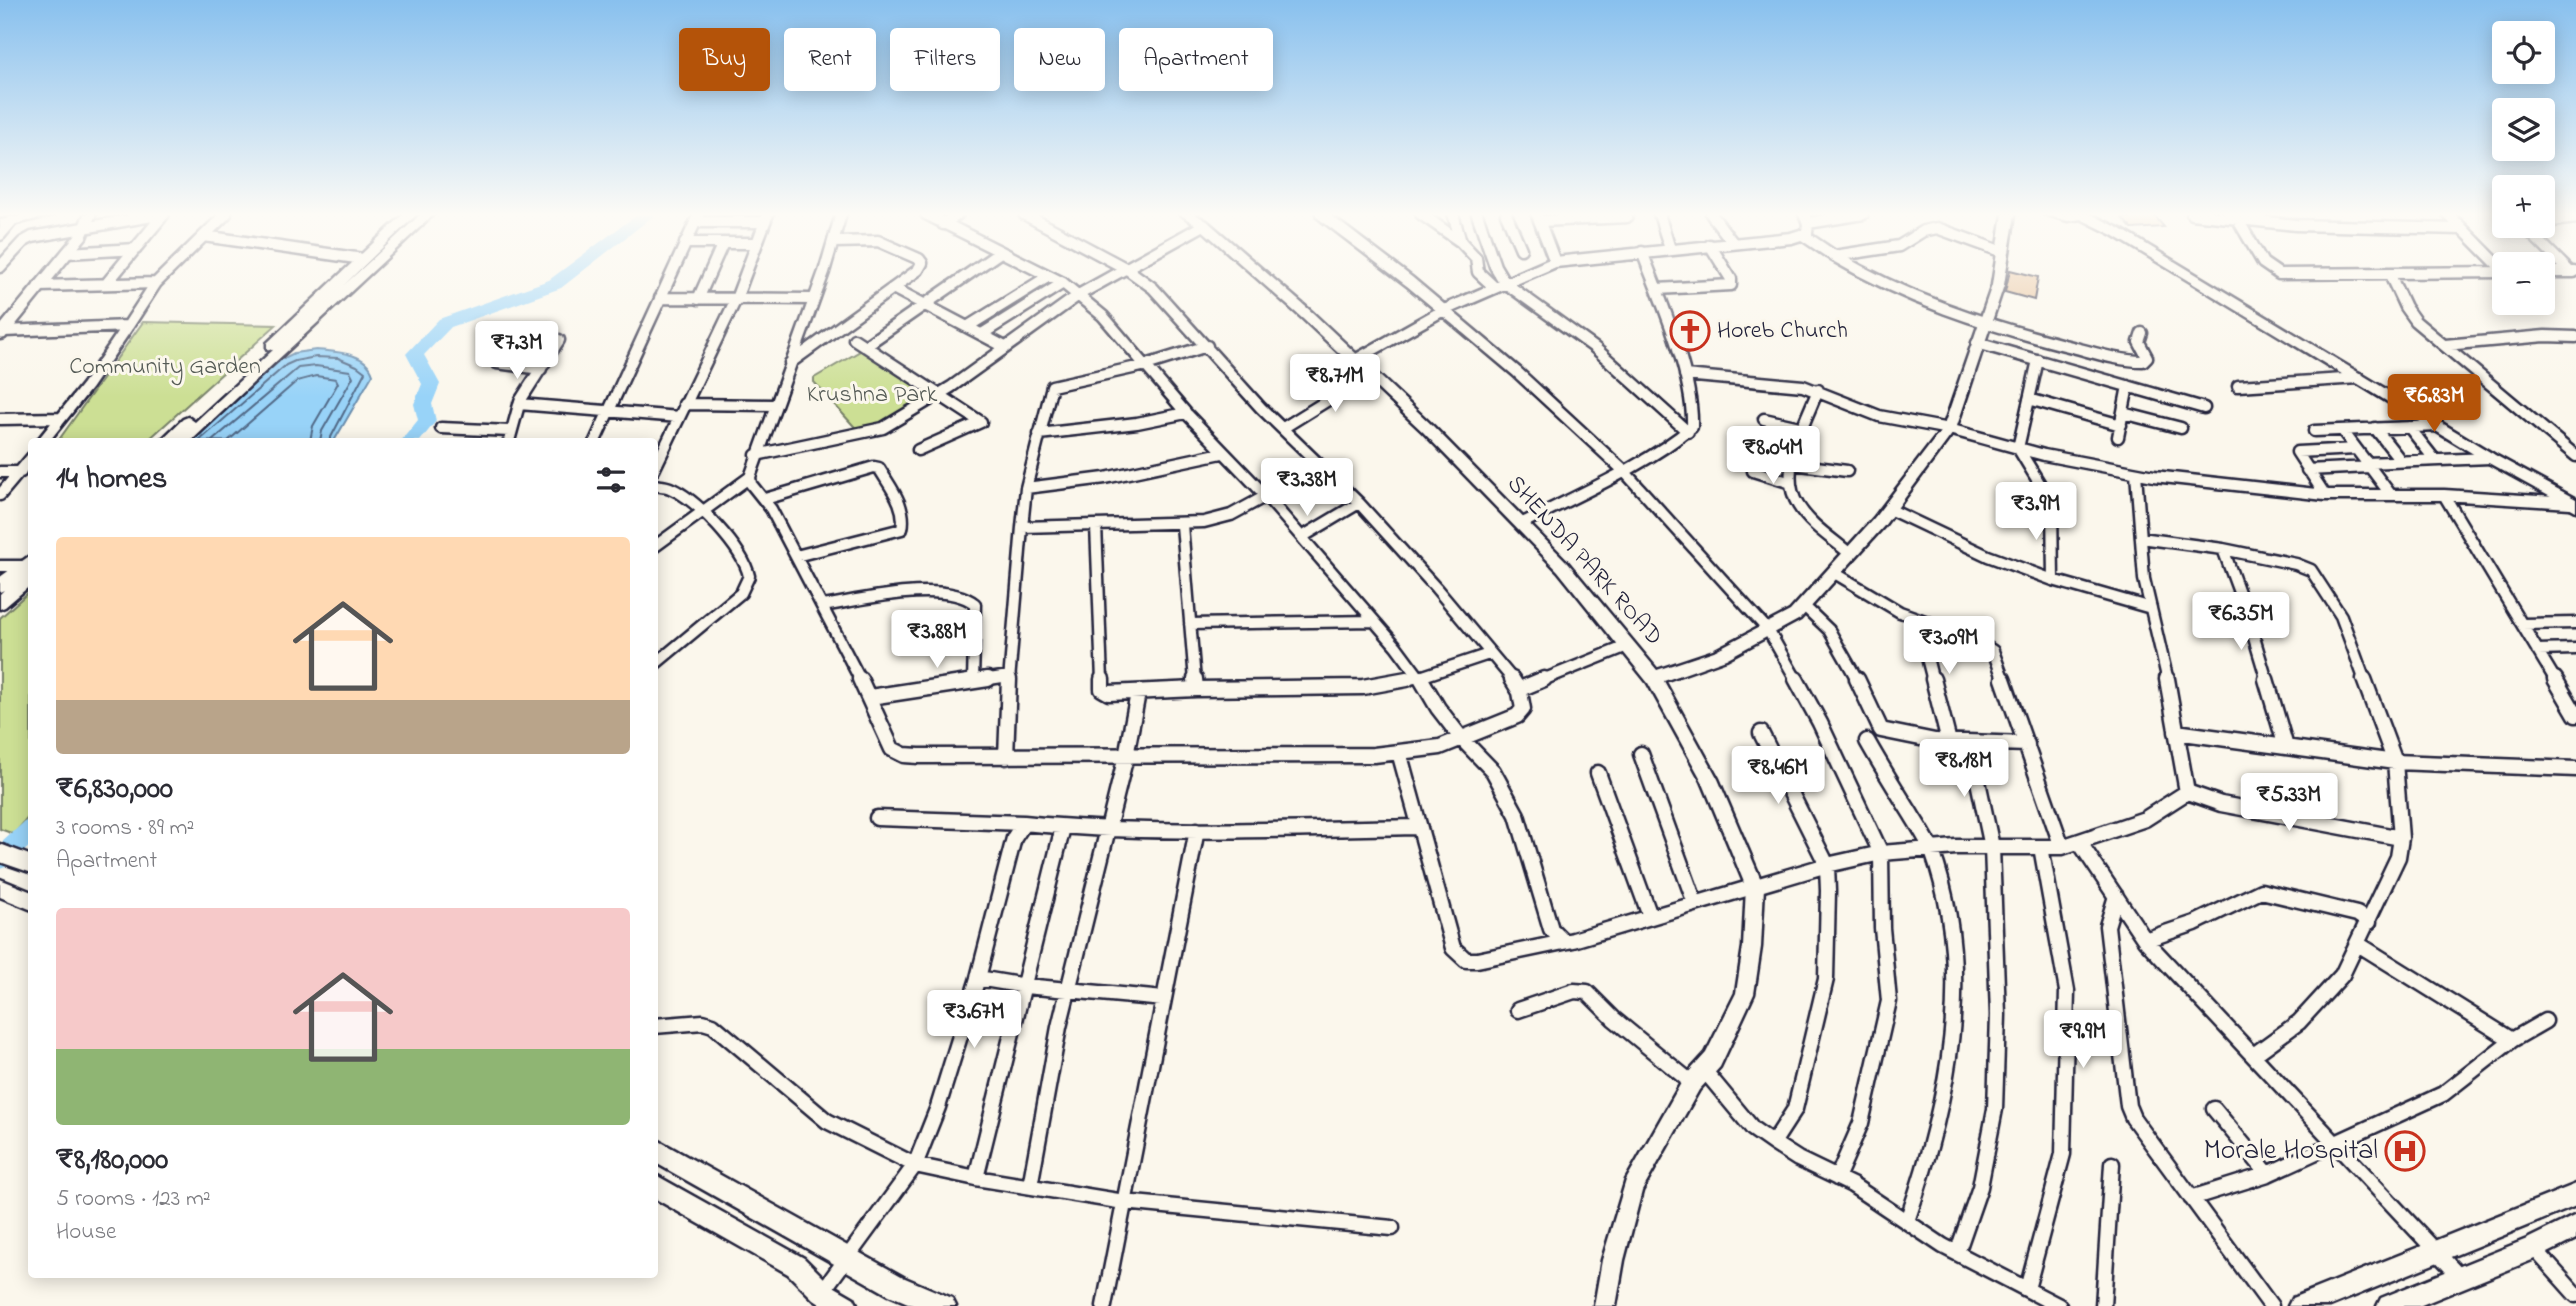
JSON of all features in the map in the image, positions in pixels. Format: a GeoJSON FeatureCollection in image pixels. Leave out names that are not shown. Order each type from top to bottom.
{"type":"FeatureCollection","features":[{"type":"Feature","properties":{"kind":"main road"},"geometry":{"type":"LineString","coordinates":[[2,333],[48,275]]}},
{"type":"Feature","properties":{"kind":"main road"},"geometry":{"type":"LineString","coordinates":[[170,438],[252,366],[346,275]]}},
{"type":"Feature","properties":{"kind":"main road"},"geometry":{"type":"LineString","coordinates":[[185,438],[362,275]]}},
{"type":"Feature","properties":{"kind":"main road","name":"SHENDA PARK ROAD"},"geometry":{"type":"LineString","coordinates":[[1260,275],[1356,360],[1521,524],[1563,567],[1654,678],[1710,779],[1755,887],[1752,947],[1745,994],[1713,1060],[1692,1083],[1633,1187],[1613,1260],[1605,1306]]}},
{"type":"Feature","properties":{"kind":"main road"},"geometry":{"type":"LineString","coordinates":[[1654,678],[1720,655],[1785,622],[1804,606],[1889,509],[1949,429],[2000,275]]}},
{"type":"Feature","properties":{"kind":"main road"},"geometry":{"type":"LineString","coordinates":[[2188,275],[2490,458],[2573,505]]}},
{"type":"Feature","properties":{"kind":"main road"},"geometry":{"type":"LineString","coordinates":[[0,586],[28,568]]}},
{"type":"Feature","properties":{"kind":"main road"},"geometry":{"type":"LineString","coordinates":[[0,603],[28,568]]}},
{"type":"Feature","properties":{"kind":"main road"},"geometry":{"type":"LineString","coordinates":[[0,888],[28,899]]}},
{"type":"Feature","properties":{"kind":"main road"},"geometry":{"type":"LineString","coordinates":[[658,1151],[845,1259],[897,1287],[944,1306]]}},
{"type":"Feature","properties":{"kind":"main road"},"geometry":{"type":"LineString","coordinates":[[658,1187],[796,1266],[822,1292],[846,1306]]}},
{"type":"Feature","properties":{"kind":"main road"},"geometry":{"type":"LineString","coordinates":[[2300,1306],[2576,1195]]}},
{"type":"Feature","properties":{"kind":"main road"},"geometry":{"type":"LineString","coordinates":[[2389,1306],[2534,1248],[2576,1227]]}},
{"type":"Feature","properties":{"kind":"street"},"geometry":{"type":"LineString","coordinates":[[107,283],[114,275]]}},
{"type":"Feature","properties":{"kind":"street"},"geometry":{"type":"LineString","coordinates":[[45,438],[87,386],[156,283],[164,275]]}},
{"type":"Feature","properties":{"kind":"street"},"geometry":{"type":"LineString","coordinates":[[596,438],[670,275]]}},
{"type":"Feature","properties":{"kind":"street"},"geometry":{"type":"LineString","coordinates":[[698,299],[709,275]]}},
{"type":"Feature","properties":{"kind":"street"},"geometry":{"type":"LineString","coordinates":[[658,462],[745,275]]}},
{"type":"Feature","properties":{"kind":"street"},"geometry":{"type":"LineString","coordinates":[[821,275],[756,455],[750,477],[751,484],[765,499],[823,606],[870,697],[892,749],[904,755],[1006,757],[1374,755],[1440,747],[1517,716],[1523,709],[1520,689],[1436,589],[1359,503],[1261,408],[1153,288],[1135,275]]}},
{"type":"Feature","properties":{"kind":"street"},"geometry":{"type":"LineString","coordinates":[[789,363],[911,275]]}},
{"type":"Feature","properties":{"kind":"street"},"geometry":{"type":"LineString","coordinates":[[865,346],[966,275]]}},
{"type":"Feature","properties":{"kind":"street"},"geometry":{"type":"LineString","coordinates":[[756,455],[883,428],[940,394],[1080,294],[1116,275]]}},
{"type":"Feature","properties":{"kind":"street"},"geometry":{"type":"LineString","coordinates":[[1401,275],[1517,373],[1623,470],[1768,630],[1820,723],[1881,853],[1882,928],[1889,1000],[1861,1123],[1837,1178]]}},
{"type":"Feature","properties":{"kind":"street"},"geometry":{"type":"LineString","coordinates":[[1480,275],[1494,287]]}},
{"type":"Feature","properties":{"kind":"street"},"geometry":{"type":"LineString","coordinates":[[1500,275],[1505,283],[1595,348],[1688,432]]}},
{"type":"Feature","properties":{"kind":"street"},"geometry":{"type":"LineString","coordinates":[[1356,360],[1443,311],[1524,275]]}},
{"type":"Feature","properties":{"kind":"street"},"geometry":{"type":"LineString","coordinates":[[1521,524],[1688,432],[1694,422],[1685,375],[1651,275]]}},
{"type":"Feature","properties":{"kind":"street"},"geometry":{"type":"LineString","coordinates":[[1657,289],[1731,285],[1728,275]]}},
{"type":"Feature","properties":{"kind":"street"},"geometry":{"type":"LineString","coordinates":[[1863,275],[1895,291],[1984,325],[2139,362],[2147,357],[2139,342],[2142,333]]}},
{"type":"Feature","properties":{"kind":"street"},"geometry":{"type":"LineString","coordinates":[[2384,275],[2390,275],[2409,314],[2576,456]]}},
{"type":"Feature","properties":{"kind":"street"},"geometry":{"type":"LineString","coordinates":[[967,327],[1049,276],[1080,294],[1222,453],[1266,496],[1302,537],[1420,677],[1438,708],[1462,739],[1493,771],[1517,816],[1551,929],[1562,940]]}},
{"type":"Feature","properties":{"kind":"street"},"geometry":{"type":"LineString","coordinates":[[39,286],[156,283]]}},
{"type":"Feature","properties":{"kind":"street"},"geometry":{"type":"LineString","coordinates":[[982,334],[1063,283]]}},
{"type":"Feature","properties":{"kind":"street"},"geometry":{"type":"LineString","coordinates":[[893,288],[1005,347]]}},
{"type":"Feature","properties":{"kind":"street"},"geometry":{"type":"LineString","coordinates":[[660,298],[813,299]]}},
{"type":"Feature","properties":{"kind":"street"},"geometry":{"type":"LineString","coordinates":[[2,333],[128,326]]}},
{"type":"Feature","properties":{"kind":"street"},"geometry":{"type":"LineString","coordinates":[[2445,345],[2545,336],[2576,337]]}},
{"type":"Feature","properties":{"kind":"street"},"geometry":{"type":"LineString","coordinates":[[854,339],[981,422],[918,450]]}},
{"type":"Feature","properties":{"kind":"street"},"geometry":{"type":"LineString","coordinates":[[441,428],[509,436],[519,404],[559,340]]}},
{"type":"Feature","properties":{"kind":"street"},"geometry":{"type":"LineString","coordinates":[[1978,343],[2204,408]]}},
{"type":"Feature","properties":{"kind":"street"},"geometry":{"type":"LineString","coordinates":[[1006,757],[1009,676],[1026,488],[1052,386],[1146,365],[1207,346]]}},
{"type":"Feature","properties":{"kind":"street"},"geometry":{"type":"LineString","coordinates":[[2038,360],[2018,448],[2052,504],[2053,580]]}},
{"type":"Feature","properties":{"kind":"street"},"geometry":{"type":"LineString","coordinates":[[497,363],[541,369]]}},
{"type":"Feature","properties":{"kind":"street"},"geometry":{"type":"LineString","coordinates":[[1283,428],[1370,374]]}},
{"type":"Feature","properties":{"kind":"street"},"geometry":{"type":"LineString","coordinates":[[1685,375],[1787,383],[1818,390],[1871,414],[1949,429],[2018,448],[2136,473],[2284,492],[2325,495],[2444,495],[2573,505]]}},
{"type":"Feature","properties":{"kind":"street"},"geometry":{"type":"LineString","coordinates":[[2238,386],[2359,378]]}},
{"type":"Feature","properties":{"kind":"street"},"geometry":{"type":"LineString","coordinates":[[2118,437],[2128,386]]}},
{"type":"Feature","properties":{"kind":"street"},"geometry":{"type":"LineString","coordinates":[[1818,390],[1797,446],[1788,482],[1798,506],[1850,554]]}},
{"type":"Feature","properties":{"kind":"street"},"geometry":{"type":"LineString","coordinates":[[2029,399],[2181,429]]}},
{"type":"Feature","properties":{"kind":"street"},"geometry":{"type":"LineString","coordinates":[[519,404],[679,417]]}},
{"type":"Feature","properties":{"kind":"street"},"geometry":{"type":"LineString","coordinates":[[684,404],[774,405]]}},
{"type":"Feature","properties":{"kind":"street"},"geometry":{"type":"LineString","coordinates":[[1039,434],[1137,423],[1186,413]]}},
{"type":"Feature","properties":{"kind":"street"},"geometry":{"type":"LineString","coordinates":[[0,419],[60,418]]}},
{"type":"Feature","properties":{"kind":"street"},"geometry":{"type":"LineString","coordinates":[[1764,419],[1804,428]]}},
{"type":"Feature","properties":{"kind":"street"},"geometry":{"type":"LineString","coordinates":[[2314,431],[2438,426]]}},
{"type":"Feature","properties":{"kind":"street"},"geometry":{"type":"LineString","coordinates":[[2409,427],[2435,460]]}},
{"type":"Feature","properties":{"kind":"street"},"geometry":{"type":"LineString","coordinates":[[2375,429],[2401,461]]}},
{"type":"Feature","properties":{"kind":"street"},"geometry":{"type":"LineString","coordinates":[[2342,430],[2391,495]]}},
{"type":"Feature","properties":{"kind":"street"},"geometry":{"type":"LineString","coordinates":[[1763,437],[1797,446]]}},
{"type":"Feature","properties":{"kind":"street"},"geometry":{"type":"LineString","coordinates":[[2325,495],[2297,456],[2299,450],[2356,449]]}},
{"type":"Feature","properties":{"kind":"street"},"geometry":{"type":"LineString","coordinates":[[1026,488],[1105,478],[1222,453]]}},
{"type":"Feature","properties":{"kind":"street"},"geometry":{"type":"LineString","coordinates":[[1757,454],[1793,464],[1847,471]]}},
{"type":"Feature","properties":{"kind":"street"},"geometry":{"type":"LineString","coordinates":[[2307,470],[2401,461],[2490,458]]}},
{"type":"Feature","properties":{"kind":"street"},"geometry":{"type":"LineString","coordinates":[[0,495],[28,462]]}},
{"type":"Feature","properties":{"kind":"street"},"geometry":{"type":"LineString","coordinates":[[765,499],[874,467],[879,468],[892,489],[905,517],[902,529],[796,556]]}},
{"type":"Feature","properties":{"kind":"street"},"geometry":{"type":"LineString","coordinates":[[1753,471],[1788,482]]}},
{"type":"Feature","properties":{"kind":"street"},"geometry":{"type":"LineString","coordinates":[[0,472],[21,472]]}},
{"type":"Feature","properties":{"kind":"street"},"geometry":{"type":"LineString","coordinates":[[2136,473],[2144,579],[2164,662],[2187,792]]}},
{"type":"Feature","properties":{"kind":"street"},"geometry":{"type":"LineString","coordinates":[[658,544],[750,477]]}},
{"type":"Feature","properties":{"kind":"street"},"geometry":{"type":"LineString","coordinates":[[658,486],[669,487],[704,513],[749,573],[748,584],[741,593],[658,662]]}},
{"type":"Feature","properties":{"kind":"street"},"geometry":{"type":"LineString","coordinates":[[2444,495],[2537,650],[2571,697],[2576,715]]}},
{"type":"Feature","properties":{"kind":"street"},"geometry":{"type":"LineString","coordinates":[[1022,527],[1182,524],[1231,515],[1266,496]]}},
{"type":"Feature","properties":{"kind":"street"},"geometry":{"type":"LineString","coordinates":[[1302,537],[1359,503]]}},
{"type":"Feature","properties":{"kind":"street"},"geometry":{"type":"LineString","coordinates":[[1889,509],[1988,556],[2053,580],[2151,608]]}},
{"type":"Feature","properties":{"kind":"street"},"geometry":{"type":"LineString","coordinates":[[1182,524],[1196,689]]}},
{"type":"Feature","properties":{"kind":"street"},"geometry":{"type":"LineString","coordinates":[[1096,525],[1102,689],[1109,693],[1363,687],[1420,677],[1489,654]]}},
{"type":"Feature","properties":{"kind":"street"},"geometry":{"type":"LineString","coordinates":[[2141,538],[2223,549],[2296,564],[2311,570],[2341,616],[2395,762],[2401,838],[2398,857],[2369,922],[2342,975],[2299,1022],[2255,1054]]}},
{"type":"Feature","properties":{"kind":"street"},"geometry":{"type":"LineString","coordinates":[[2223,549],[2247,614],[2286,747]]}},
{"type":"Feature","properties":{"kind":"street"},"geometry":{"type":"LineString","coordinates":[[0,566],[28,567]]}},
{"type":"Feature","properties":{"kind":"street"},"geometry":{"type":"LineString","coordinates":[[1833,572],[1917,619],[1975,639],[1993,651],[2062,847]]}},
{"type":"Feature","properties":{"kind":"street"},"geometry":{"type":"LineString","coordinates":[[823,606],[918,594],[955,592],[967,595],[975,604],[973,681]]}},
{"type":"Feature","properties":{"kind":"street"},"geometry":{"type":"LineString","coordinates":[[1804,606],[1829,629],[1863,690],[1881,730],[1949,742],[2027,744]]}},
{"type":"Feature","properties":{"kind":"street"},"geometry":{"type":"LineString","coordinates":[[1917,619],[1949,742]]}},
{"type":"Feature","properties":{"kind":"street"},"geometry":{"type":"LineString","coordinates":[[1190,624],[1374,621]]}},
{"type":"Feature","properties":{"kind":"street"},"geometry":{"type":"LineString","coordinates":[[2522,624],[2576,623]]}},
{"type":"Feature","properties":{"kind":"street"},"geometry":{"type":"LineString","coordinates":[[1520,689],[1627,646]]}},
{"type":"Feature","properties":{"kind":"street"},"geometry":{"type":"LineString","coordinates":[[2537,650],[2576,649]]}},
{"type":"Feature","properties":{"kind":"street"},"geometry":{"type":"LineString","coordinates":[[870,697],[1009,676]]}},
{"type":"Feature","properties":{"kind":"street"},"geometry":{"type":"LineString","coordinates":[[1030,1186],[1059,1027],[1126,756],[1138,693]]}},
{"type":"Feature","properties":{"kind":"street"},"geometry":{"type":"LineString","coordinates":[[2176,732],[2395,762],[2576,769]]}},
{"type":"Feature","properties":{"kind":"street"},"geometry":{"type":"LineString","coordinates":[[1760,733],[1827,865],[1826,979],[1795,1109],[1773,1143]]}},
{"type":"Feature","properties":{"kind":"street"},"geometry":{"type":"LineString","coordinates":[[1867,741],[1931,849],[1949,917],[1955,971],[1953,1025],[1945,1096],[1928,1165],[1907,1221]]}},
{"type":"Feature","properties":{"kind":"street"},"geometry":{"type":"LineString","coordinates":[[1957,1253],[1980,1187],[1995,1109],[1998,1015],[1992,846],[1970,744]]}},
{"type":"Feature","properties":{"kind":"street"},"geometry":{"type":"LineString","coordinates":[[1399,752],[1452,948],[1458,956],[1466,960],[1573,940],[1827,865],[1881,853],[1992,846],[2062,847],[2080,843],[2145,819],[2187,792]]}},
{"type":"Feature","properties":{"kind":"street"},"geometry":{"type":"LineString","coordinates":[[1641,754],[1695,903]]}},
{"type":"Feature","properties":{"kind":"street"},"geometry":{"type":"LineString","coordinates":[[1598,773],[1650,916]]}},
{"type":"Feature","properties":{"kind":"street"},"geometry":{"type":"LineString","coordinates":[[2187,792],[2221,804],[2401,838]]}},
{"type":"Feature","properties":{"kind":"street"},"geometry":{"type":"LineString","coordinates":[[877,818],[1197,830],[1419,827]]}},
{"type":"Feature","properties":{"kind":"street"},"geometry":{"type":"LineString","coordinates":[[822,1292],[915,1165],[938,1107],[978,978],[1014,838],[1024,822]]}},
{"type":"Feature","properties":{"kind":"street"},"geometry":{"type":"LineString","coordinates":[[976,1178],[1026,986],[1063,827]]}},
{"type":"Feature","properties":{"kind":"street"},"geometry":{"type":"LineString","coordinates":[[1104,1306],[1197,830]]}},
{"type":"Feature","properties":{"kind":"street"},"geometry":{"type":"LineString","coordinates":[[2080,843],[2145,940],[2255,1054],[2461,1278]]}},
{"type":"Feature","properties":{"kind":"street"},"geometry":{"type":"LineString","coordinates":[[2026,1289],[2063,1154],[2067,991],[2041,847]]}},
{"type":"Feature","properties":{"kind":"street"},"geometry":{"type":"LineString","coordinates":[[2145,940],[2195,923],[2261,891],[2357,914],[2369,922]]}},
{"type":"Feature","properties":{"kind":"street"},"geometry":{"type":"LineString","coordinates":[[2116,896],[2107,926],[2128,1106],[2142,1132],[2271,1306]]}},
{"type":"Feature","properties":{"kind":"street"},"geometry":{"type":"LineString","coordinates":[[2358,944],[2512,1040]]}},
{"type":"Feature","properties":{"kind":"street"},"geometry":{"type":"LineString","coordinates":[[978,978],[1026,986],[1164,999]]}},
{"type":"Feature","properties":{"kind":"street"},"geometry":{"type":"LineString","coordinates":[[1518,1010],[1574,991],[1587,992],[1614,1019],[1692,1083]]}},
{"type":"Feature","properties":{"kind":"street"},"geometry":{"type":"LineString","coordinates":[[2191,1198],[2269,1174],[2443,1094],[2512,1040],[2545,1021]]}},
{"type":"Feature","properties":{"kind":"street"},"geometry":{"type":"LineString","coordinates":[[658,1026],[703,1022],[713,1025],[827,1121],[915,1165],[976,1178],[1124,1202],[1392,1228]]}},
{"type":"Feature","properties":{"kind":"street"},"geometry":{"type":"LineString","coordinates":[[1704,1070],[1753,1129],[1773,1143],[1837,1178],[1957,1253],[2059,1306]]}},
{"type":"Feature","properties":{"kind":"street"},"geometry":{"type":"LineString","coordinates":[[2214,1109],[2269,1174]]}},
{"type":"Feature","properties":{"kind":"street"},"geometry":{"type":"LineString","coordinates":[[2103,1306],[2112,1164]]}},
{"type":"Feature","properties":{"kind":"street"},"geometry":{"type":"LineString","coordinates":[[2534,1248],[2576,1295]]}},
{"type":"Feature","properties":{"kind":"green space","name":"Community Garden"},"geometry":{"type":"Polygon","coordinates":[[[143,322],[276,325],[150,438],[60,438],[143,322]]]}},
{"type":"Feature","properties":{"kind":"green space","name":"Krushna Park"},"geometry":{"type":"Polygon","coordinates":[[[862,350],[937,392],[883,428],[861,434],[814,382],[814,378],[862,350]]]}},
{"type":"Feature","properties":{"kind":"green space"},"geometry":{"type":"Polygon","coordinates":[[[28,593],[28,818],[14,834],[0,829],[0,618],[28,593]]]}},
{"type":"Feature","properties":{"kind":"water"},"geometry":{"type":"Polygon","coordinates":[[[316,350],[349,354],[364,361],[373,374],[336,438],[191,438],[282,359],[294,353],[316,350]]]}},
{"type":"Feature","properties":{"kind":"building"},"geometry":{"type":"Polygon","coordinates":[[[2009,275],[2038,277],[2034,300],[2005,292],[2009,275]]]}},
{"type":"Feature","properties":{"kind":"waterway"},"geometry":{"type":"LineString","coordinates":[[413,438],[427,421],[423,404],[431,384],[415,354],[445,323],[555,284],[567,275]]}},
{"type":"Feature","properties":{"kind":"waterway"},"geometry":{"type":"LineString","coordinates":[[0,859],[28,833]]}},
{"type":"Feature","properties":{"kind":"place","name":"Horeb Church"},"geometry":{"type":"Point","coordinates":[1690,331]}},
{"type":"Feature","properties":{"kind":"place","name":"Morale Hospital"},"geometry":{"type":"Point","coordinates":[2405,1151]}}]}
